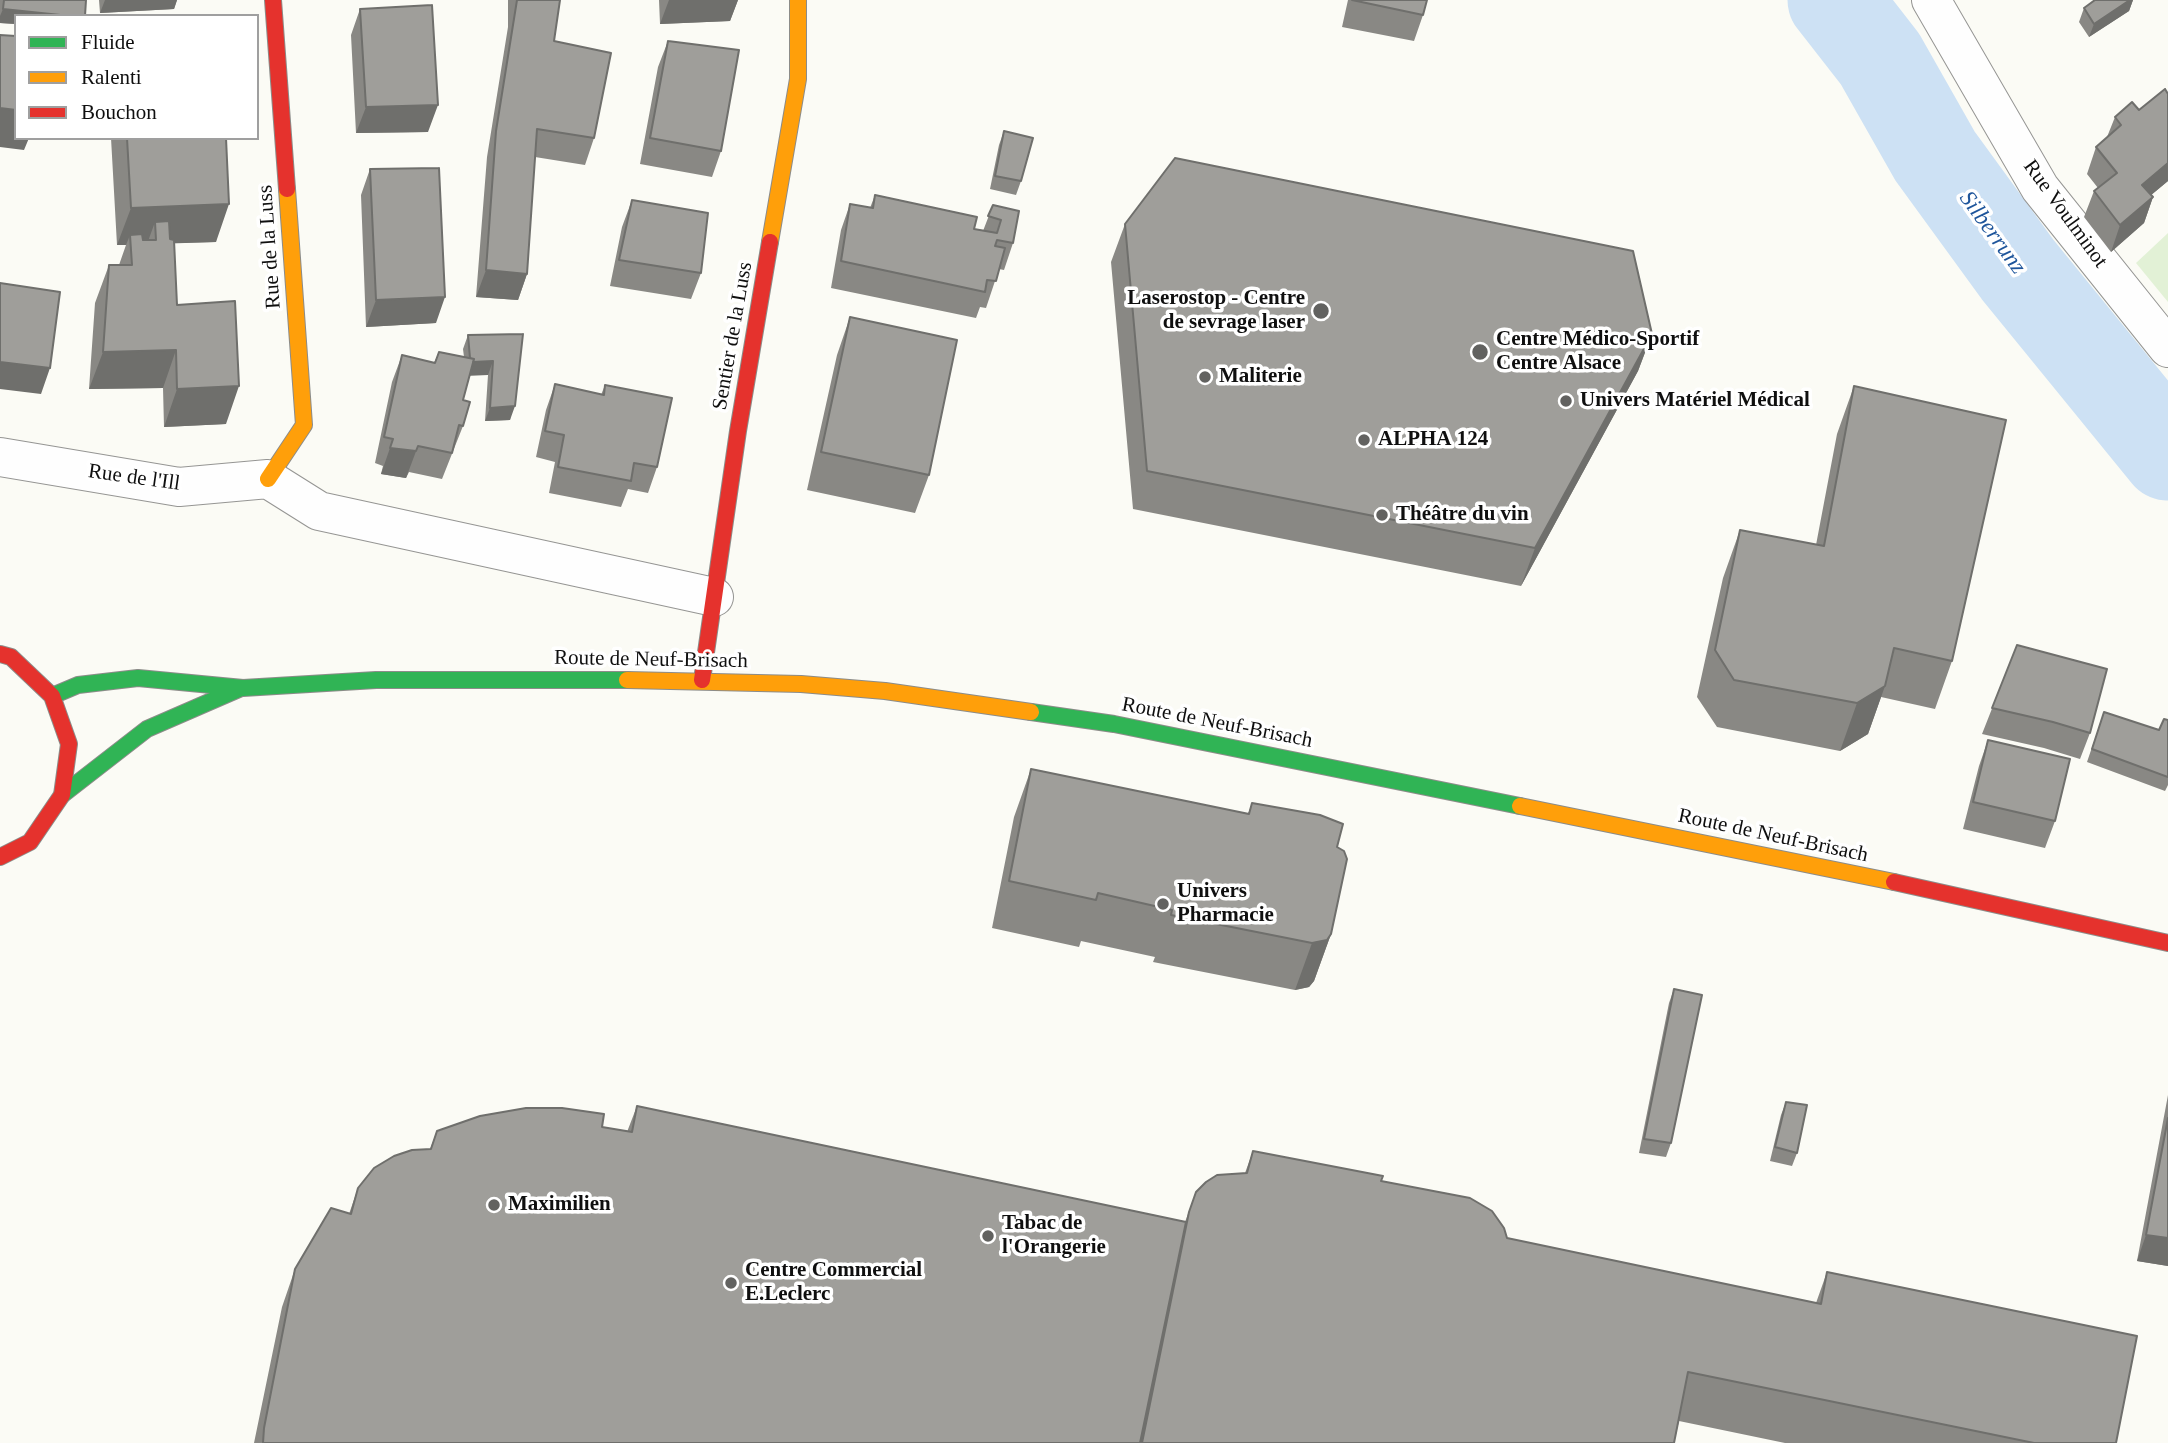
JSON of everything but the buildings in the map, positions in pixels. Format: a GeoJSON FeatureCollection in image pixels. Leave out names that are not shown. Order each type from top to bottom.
{"type":"FeatureCollection","features":[{"type":"Feature","properties":{"kind":"main road","name":"Rue de la Luss"},"geometry":{"type":"LineString","coordinates":[[268,479],[304,425],[273,0]]}},
{"type":"Feature","properties":{"kind":"main road","name":"Sentier de la Luss"},"geometry":{"type":"LineString","coordinates":[[702,680],[738,431],[798,79],[798,0]]}},
{"type":"Feature","properties":{"kind":"main road"},"geometry":{"type":"LineString","coordinates":[[0,857],[30,842],[62,795],[69,744],[52,696],[4,648]]}},
{"type":"Feature","properties":{"kind":"main road","name":"Route de Neuf-Brisach"},"geometry":{"type":"LineString","coordinates":[[52,696],[78,685],[138,678],[243,688],[376,680],[702,680],[885,691],[1114,724],[1959,895],[2168,943]]}},
{"type":"Feature","properties":{"kind":"main road","name":"Route de Neuf-Brisach"},"geometry":{"type":"LineString","coordinates":[[62,795],[147,729],[243,688]]}},
{"type":"Feature","properties":{"kind":"street","name":"Rue Voulminot"},"geometry":{"type":"LineString","coordinates":[[1931,0],[2040,188],[2168,348]]}},
{"type":"Feature","properties":{"kind":"street","name":"Rue de l'Ill"},"geometry":{"type":"LineString","coordinates":[[0,457],[179,487],[268,479]]}},
{"type":"Feature","properties":{"kind":"street"},"geometry":{"type":"LineString","coordinates":[[268,479],[319,511],[714,597]]}},
{"type":"Feature","properties":{"kind":"green space"},"geometry":{"type":"Polygon","coordinates":[[[2168,233],[2168,302],[2136,263],[2168,233]]]}},
{"type":"Feature","properties":{"kind":"waterway","name":"Silberrunz"},"geometry":{"type":"LineString","coordinates":[[1834,0],[1880,59],[1935,156],[2018,270],[2168,454]]}},
{"type":"Feature","properties":{"kind":"traffic: fast"},"geometry":{"type":"LineString","coordinates":[[52,696],[78,685],[138,678],[243,688],[376,680],[627,680]]}},
{"type":"Feature","properties":{"kind":"traffic: fast"},"geometry":{"type":"LineString","coordinates":[[62,795],[147,729],[239,689]]}},
{"type":"Feature","properties":{"kind":"traffic: fast"},"geometry":{"type":"LineString","coordinates":[[1031,712],[1114,724],[1520,806]]}},
{"type":"Feature","properties":{"kind":"traffic: slow"},"geometry":{"type":"LineString","coordinates":[[770,242],[798,79],[798,0]]}},
{"type":"Feature","properties":{"kind":"traffic: slow"},"geometry":{"type":"LineString","coordinates":[[268,479],[304,425],[287,189]]}},
{"type":"Feature","properties":{"kind":"traffic: slow"},"geometry":{"type":"LineString","coordinates":[[627,680],[801,684],[885,691],[1031,712]]}},
{"type":"Feature","properties":{"kind":"traffic: slow"},"geometry":{"type":"LineString","coordinates":[[1520,806],[1894,882]]}},
{"type":"Feature","properties":{"kind":"traffic: jam"},"geometry":{"type":"LineString","coordinates":[[273,0],[287,189]]}},
{"type":"Feature","properties":{"kind":"traffic: jam"},"geometry":{"type":"LineString","coordinates":[[702,680],[738,431],[770,242]]}},
{"type":"Feature","properties":{"kind":"traffic: jam"},"geometry":{"type":"LineString","coordinates":[[0,654],[11,657],[52,696],[69,744],[62,795],[30,842],[0,857]]}},
{"type":"Feature","properties":{"kind":"traffic: jam"},"geometry":{"type":"LineString","coordinates":[[1894,882],[2168,943]]}},
{"type":"Feature","properties":{"kind":"place","name":"Laserostop - Centre de sevrage laser"},"geometry":{"type":"Point","coordinates":[1321,311]}},
{"type":"Feature","properties":{"kind":"place","name":"Centre Médico-Sportif Centre Alsace"},"geometry":{"type":"Point","coordinates":[1480,352]}},
{"type":"Feature","properties":{"kind":"place","name":"Maliterie"},"geometry":{"type":"Point","coordinates":[1205,377]}},
{"type":"Feature","properties":{"kind":"place","name":"Univers Matériel Médical"},"geometry":{"type":"Point","coordinates":[1566,401]}},
{"type":"Feature","properties":{"kind":"place","name":"ALPHA 124"},"geometry":{"type":"Point","coordinates":[1364,440]}},
{"type":"Feature","properties":{"kind":"place","name":"Théâtre du vin"},"geometry":{"type":"Point","coordinates":[1382,515]}},
{"type":"Feature","properties":{"kind":"place","name":"Univers Pharmacie"},"geometry":{"type":"Point","coordinates":[1163,904]}},
{"type":"Feature","properties":{"kind":"place","name":"Maximilien"},"geometry":{"type":"Point","coordinates":[494,1205]}},
{"type":"Feature","properties":{"kind":"place","name":"Tabac de l'Orangerie"},"geometry":{"type":"Point","coordinates":[988,1236]}},
{"type":"Feature","properties":{"kind":"place","name":"Centre Commercial E.Leclerc"},"geometry":{"type":"Point","coordinates":[731,1283]}}]}
